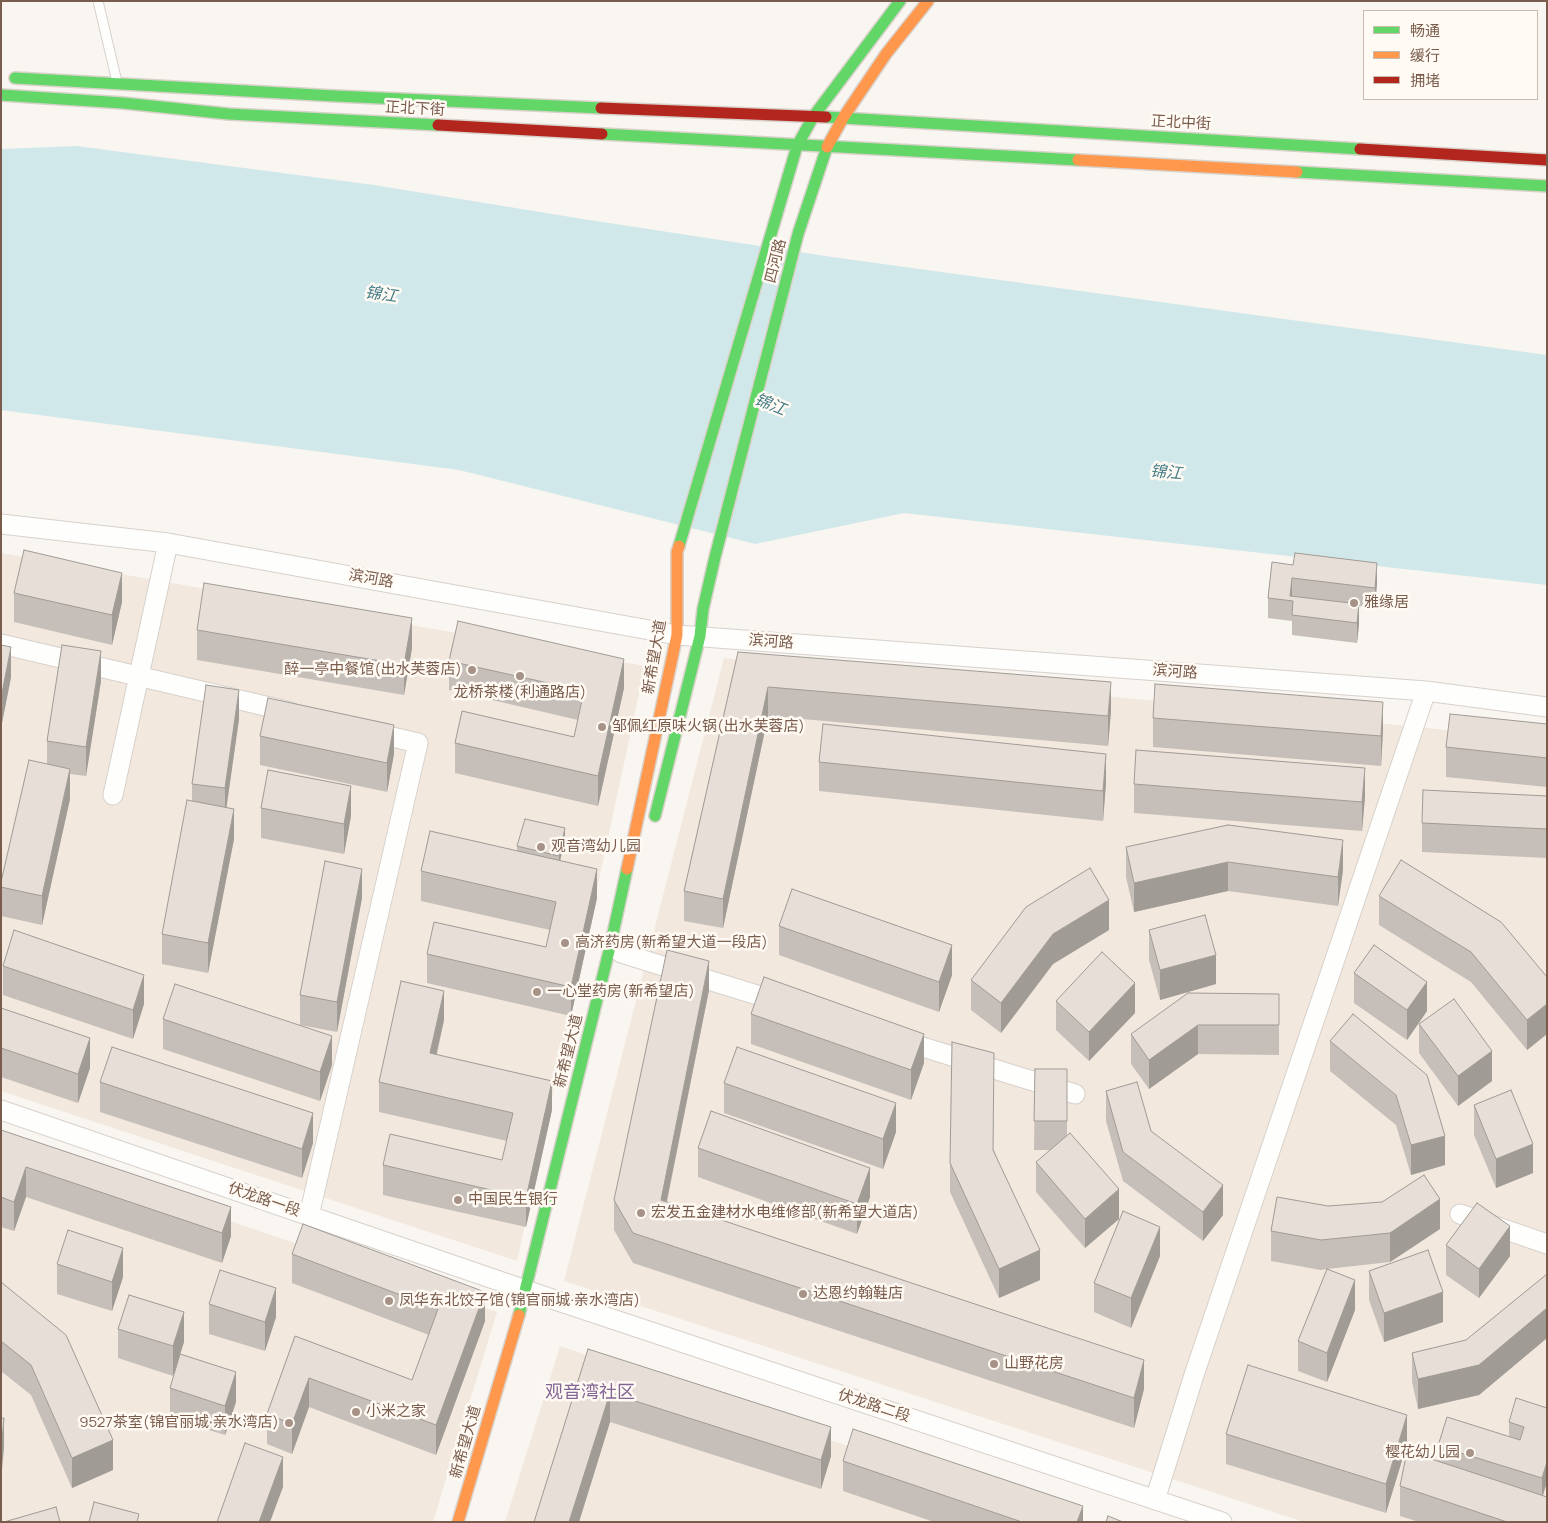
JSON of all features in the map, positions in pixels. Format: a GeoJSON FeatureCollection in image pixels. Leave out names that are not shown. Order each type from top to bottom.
{"type":"FeatureCollection","features":[{"type":"Feature","properties":{"kind":"street","name":"四河路"},"geometry":{"type":"LineString","coordinates":[[677,552],[797,146],[813,117],[900,1]]}},
{"type":"Feature","properties":{"kind":"street","name":"四河路"},"geometry":{"type":"LineString","coordinates":[[652,828],[700,636],[703,609],[715,557],[798,234],[827,147],[842,118],[886,54],[928,1]]}},
{"type":"Feature","properties":{"kind":"street","name":"正北下街"},"geometry":{"type":"LineString","coordinates":[[1,78],[813,117]]}},
{"type":"Feature","properties":{"kind":"street","name":"正北下街"},"geometry":{"type":"LineString","coordinates":[[1,95],[123,103],[229,114],[674,137],[827,147]]}},
{"type":"Feature","properties":{"kind":"street","name":"正北中街"},"geometry":{"type":"LineString","coordinates":[[813,117],[1547,160]]}},
{"type":"Feature","properties":{"kind":"street"},"geometry":{"type":"LineString","coordinates":[[827,147],[1547,186]]}},
{"type":"Feature","properties":{"kind":"street","name":"滨河路"},"geometry":{"type":"LineString","coordinates":[[1,524],[168,543],[677,634],[1426,691],[1547,707]]}},
{"type":"Feature","properties":{"kind":"street"},"geometry":{"type":"LineString","coordinates":[[113,795],[168,543]]}},
{"type":"Feature","properties":{"kind":"street","name":"新希望大道"},"geometry":{"type":"LineString","coordinates":[[458,1522],[539,1294],[610,947],[677,634],[677,552]]}},
{"type":"Feature","properties":{"kind":"street"},"geometry":{"type":"LineString","coordinates":[[1,644],[312,717]]}},
{"type":"Feature","properties":{"kind":"street"},"geometry":{"type":"LineString","coordinates":[[1155,1500],[1198,1362],[1426,691]]}},
{"type":"Feature","properties":{"kind":"street"},"geometry":{"type":"LineString","coordinates":[[309,1216],[418,743],[351,727]]}},
{"type":"Feature","properties":{"kind":"street"},"geometry":{"type":"LineString","coordinates":[[622,953],[801,1009]]}},
{"type":"Feature","properties":{"kind":"street"},"geometry":{"type":"LineString","coordinates":[[886,1035],[1075,1094]]}},
{"type":"Feature","properties":{"kind":"street","name":"伏龙路一段"},"geometry":{"type":"LineString","coordinates":[[1,1110],[539,1294]]}},
{"type":"Feature","properties":{"kind":"street"},"geometry":{"type":"LineString","coordinates":[[1460,1214],[1547,1244]]}},
{"type":"Feature","properties":{"kind":"street","name":"伏龙路二段"},"geometry":{"type":"LineString","coordinates":[[539,1294],[1222,1522]]}},
{"type":"Feature","properties":{"kind":"lane"},"geometry":{"type":"LineString","coordinates":[[98,1],[118,85]]}},
{"type":"Feature","properties":{"kind":"shaded area"},"geometry":{"type":"Polygon","coordinates":[[[1,553],[645,666],[517,1261],[1,1091],[1,553]]]}},
{"type":"Feature","properties":{"kind":"shaded area"},"geometry":{"type":"Polygon","coordinates":[[[724,658],[1547,740],[1547,1522],[1304,1522],[564,1281],[724,658]]]}},
{"type":"Feature","properties":{"kind":"shaded area"},"geometry":{"type":"Polygon","coordinates":[[[1,1143],[497,1312],[433,1522],[1,1522],[1,1143]]]}},
{"type":"Feature","properties":{"kind":"shaded area"},"geometry":{"type":"Polygon","coordinates":[[[560,1346],[1066,1522],[505,1522],[560,1346]]]}},
{"type":"Feature","properties":{"kind":"water","name":"锦江"},"geometry":{"type":"Polygon","coordinates":[[[76,146],[374,185],[832,257],[1547,355],[1547,585],[904,513],[755,544],[459,470],[1,410],[1,149],[76,146]]]}},
{"type":"Feature","properties":{"kind":"building"},"geometry":{"type":"Polygon","coordinates":[[[24,550],[122,573],[112,615],[14,593],[24,550]]]}},
{"type":"Feature","properties":{"kind":"building"},"geometry":{"type":"Polygon","coordinates":[[[1295,553],[1377,563],[1375,588],[1292,578],[1290,596],[1359,604],[1357,623],[1292,615],[1293,601],[1268,598],[1272,562],[1293,565],[1295,553]]]}},
{"type":"Feature","properties":{"kind":"building"},"geometry":{"type":"Polygon","coordinates":[[[204,583],[412,618],[404,665],[197,630],[204,583]]]}},
{"type":"Feature","properties":{"kind":"building"},"geometry":{"type":"Polygon","coordinates":[[[458,621],[624,659],[598,776],[455,743],[462,711],[574,737],[584,691],[449,661],[458,621]]]}},
{"type":"Feature","properties":{"kind":"building"},"geometry":{"type":"Polygon","coordinates":[[[1,645],[11,647],[2,693],[1,693],[1,645]]]}},
{"type":"Feature","properties":{"kind":"building"},"geometry":{"type":"Polygon","coordinates":[[[62,645],[101,651],[86,747],[47,741],[62,645]]]}},
{"type":"Feature","properties":{"kind":"building"},"geometry":{"type":"Polygon","coordinates":[[[738,652],[1111,682],[1108,716],[768,687],[723,899],[684,891],[738,652]]]}},
{"type":"Feature","properties":{"kind":"building"},"geometry":{"type":"Polygon","coordinates":[[[1155,684],[1383,702],[1381,736],[1153,718],[1155,684]]]}},
{"type":"Feature","properties":{"kind":"building"},"geometry":{"type":"Polygon","coordinates":[[[206,685],[239,690],[225,788],[192,784],[206,685]]]}},
{"type":"Feature","properties":{"kind":"building"},"geometry":{"type":"Polygon","coordinates":[[[268,698],[394,725],[387,763],[260,736],[268,698]]]}},
{"type":"Feature","properties":{"kind":"building"},"geometry":{"type":"Polygon","coordinates":[[[1450,714],[1547,724],[1547,758],[1446,747],[1450,714]]]}},
{"type":"Feature","properties":{"kind":"building"},"geometry":{"type":"Polygon","coordinates":[[[823,724],[1106,754],[1103,791],[819,762],[823,724]]]}},
{"type":"Feature","properties":{"kind":"building"},"geometry":{"type":"Polygon","coordinates":[[[1136,750],[1365,768],[1362,802],[1134,784],[1136,750]]]}},
{"type":"Feature","properties":{"kind":"building"},"geometry":{"type":"Polygon","coordinates":[[[29,760],[70,769],[42,896],[1,887],[29,760]]]}},
{"type":"Feature","properties":{"kind":"building"},"geometry":{"type":"Polygon","coordinates":[[[268,770],[351,786],[344,824],[261,808],[268,770]]]}},
{"type":"Feature","properties":{"kind":"building"},"geometry":{"type":"Polygon","coordinates":[[[1423,790],[1547,796],[1547,829],[1422,823],[1423,790]]]}},
{"type":"Feature","properties":{"kind":"building"},"geometry":{"type":"Polygon","coordinates":[[[187,800],[234,809],[208,943],[162,934],[187,800]]]}},
{"type":"Feature","properties":{"kind":"building","name":"观音湾幼儿园"},"geometry":{"type":"Polygon","coordinates":[[[525,819],[565,828],[559,856],[517,846],[525,819]]]}},
{"type":"Feature","properties":{"kind":"building"},"geometry":{"type":"Polygon","coordinates":[[[1228,825],[1343,840],[1338,877],[1228,862],[1134,883],[1126,847],[1228,825]]]}},
{"type":"Feature","properties":{"kind":"building"},"geometry":{"type":"Polygon","coordinates":[[[430,831],[597,869],[571,987],[427,954],[434,922],[546,947],[556,902],[421,871],[430,831]]]}},
{"type":"Feature","properties":{"kind":"building"},"geometry":{"type":"Polygon","coordinates":[[[1401,860],[1501,922],[1547,977],[1547,1004],[1527,1020],[1471,952],[1379,896],[1401,860]]]}},
{"type":"Feature","properties":{"kind":"building"},"geometry":{"type":"Polygon","coordinates":[[[325,861],[362,869],[337,1002],[300,995],[325,861]]]}},
{"type":"Feature","properties":{"kind":"building"},"geometry":{"type":"Polygon","coordinates":[[[1090,868],[1109,900],[1053,934],[1001,1003],[971,980],[1026,907],[1090,868]]]}},
{"type":"Feature","properties":{"kind":"building"},"geometry":{"type":"Polygon","coordinates":[[[792,889],[952,945],[939,982],[779,926],[792,889]]]}},
{"type":"Feature","properties":{"kind":"building"},"geometry":{"type":"Polygon","coordinates":[[[1205,915],[1216,955],[1160,970],[1149,930],[1205,915]]]}},
{"type":"Feature","properties":{"kind":"building"},"geometry":{"type":"Polygon","coordinates":[[[14,930],[144,975],[133,1010],[3,966],[14,930]]]}},
{"type":"Feature","properties":{"kind":"building"},"geometry":{"type":"Polygon","coordinates":[[[1374,945],[1427,982],[1407,1010],[1354,973],[1374,945]]]}},
{"type":"Feature","properties":{"kind":"building"},"geometry":{"type":"Polygon","coordinates":[[[667,950],[709,961],[661,1200],[1144,1360],[1134,1398],[633,1233],[614,1200],[667,950]]]}},
{"type":"Feature","properties":{"kind":"building"},"geometry":{"type":"Polygon","coordinates":[[[1102,952],[1135,983],[1089,1032],[1056,1001],[1102,952]]]}},
{"type":"Feature","properties":{"kind":"building"},"geometry":{"type":"Polygon","coordinates":[[[764,977],[924,1034],[911,1070],[751,1014],[764,977]]]}},
{"type":"Feature","properties":{"kind":"building"},"geometry":{"type":"Polygon","coordinates":[[[401,981],[444,991],[430,1053],[552,1081],[526,1198],[383,1165],[390,1134],[502,1160],[513,1113],[379,1082],[401,981]]]}},
{"type":"Feature","properties":{"kind":"building"},"geometry":{"type":"Polygon","coordinates":[[[175,984],[332,1036],[320,1072],[163,1019],[175,984]]]}},
{"type":"Feature","properties":{"kind":"building"},"geometry":{"type":"Polygon","coordinates":[[[1188,993],[1279,994],[1279,1025],[1198,1025],[1149,1060],[1131,1034],[1188,993]]]}},
{"type":"Feature","properties":{"kind":"building"},"geometry":{"type":"Polygon","coordinates":[[[1454,999],[1492,1051],[1458,1076],[1419,1024],[1454,999]]]}},
{"type":"Feature","properties":{"kind":"building"},"geometry":{"type":"Polygon","coordinates":[[[1,1008],[90,1038],[78,1074],[1,1048],[1,1008]]]}},
{"type":"Feature","properties":{"kind":"building"},"geometry":{"type":"Polygon","coordinates":[[[1353,1014],[1427,1075],[1445,1136],[1411,1145],[1396,1095],[1330,1041],[1353,1014]]]}},
{"type":"Feature","properties":{"kind":"building"},"geometry":{"type":"Polygon","coordinates":[[[952,1042],[994,1053],[993,1150],[1040,1250],[999,1269],[950,1163],[952,1042]]]}},
{"type":"Feature","properties":{"kind":"building"},"geometry":{"type":"Polygon","coordinates":[[[112,1047],[313,1113],[302,1149],[100,1082],[112,1047]]]}},
{"type":"Feature","properties":{"kind":"building"},"geometry":{"type":"Polygon","coordinates":[[[737,1047],[896,1103],[883,1139],[724,1083],[737,1047]]]}},
{"type":"Feature","properties":{"kind":"building"},"geometry":{"type":"Polygon","coordinates":[[[1035,1069],[1067,1069],[1067,1121],[1034,1121],[1035,1069]]]}},
{"type":"Feature","properties":{"kind":"building"},"geometry":{"type":"Polygon","coordinates":[[[1137,1082],[1151,1131],[1223,1185],[1203,1212],[1123,1152],[1106,1091],[1137,1082]]]}},
{"type":"Feature","properties":{"kind":"building"},"geometry":{"type":"Polygon","coordinates":[[[1511,1090],[1533,1144],[1496,1159],[1474,1105],[1511,1090]]]}},
{"type":"Feature","properties":{"kind":"building"},"geometry":{"type":"Polygon","coordinates":[[[711,1111],[870,1168],[857,1204],[698,1148],[711,1111]]]}},
{"type":"Feature","properties":{"kind":"building"},"geometry":{"type":"Polygon","coordinates":[[[1,1130],[231,1207],[222,1233],[26,1167],[14,1202],[1,1197],[1,1130]]]}},
{"type":"Feature","properties":{"kind":"building"},"geometry":{"type":"Polygon","coordinates":[[[1070,1133],[1119,1189],[1085,1219],[1036,1162],[1070,1133]]]}},
{"type":"Feature","properties":{"kind":"building"},"geometry":{"type":"Polygon","coordinates":[[[1424,1175],[1440,1199],[1390,1233],[1321,1240],[1271,1231],[1277,1197],[1328,1206],[1382,1202],[1424,1175]]]}},
{"type":"Feature","properties":{"kind":"building"},"geometry":{"type":"Polygon","coordinates":[[[1477,1203],[1510,1226],[1479,1269],[1446,1245],[1477,1203]]]}},
{"type":"Feature","properties":{"kind":"building"},"geometry":{"type":"Polygon","coordinates":[[[1123,1211],[1160,1227],[1131,1298],[1094,1283],[1123,1211]]]}},
{"type":"Feature","properties":{"kind":"building"},"geometry":{"type":"Polygon","coordinates":[[[303,1224],[485,1292],[436,1425],[309,1378],[292,1424],[267,1414],[295,1336],[412,1380],[438,1309],[292,1254],[303,1224]]]}},
{"type":"Feature","properties":{"kind":"building"},"geometry":{"type":"Polygon","coordinates":[[[68,1230],[123,1248],[112,1282],[57,1264],[68,1230]]]}},
{"type":"Feature","properties":{"kind":"building"},"geometry":{"type":"Polygon","coordinates":[[[1428,1250],[1443,1292],[1384,1313],[1369,1271],[1428,1250]]]}},
{"type":"Feature","properties":{"kind":"building"},"geometry":{"type":"Polygon","coordinates":[[[1327,1269],[1355,1280],[1327,1353],[1298,1341],[1327,1269]]]}},
{"type":"Feature","properties":{"kind":"building"},"geometry":{"type":"Polygon","coordinates":[[[220,1270],[276,1288],[265,1322],[209,1304],[220,1270]]]}},
{"type":"Feature","properties":{"kind":"building"},"geometry":{"type":"Polygon","coordinates":[[[1547,1274],[1547,1308],[1479,1365],[1418,1379],[1412,1353],[1466,1340],[1547,1274]]]}},
{"type":"Feature","properties":{"kind":"building"},"geometry":{"type":"Polygon","coordinates":[[[1,1282],[66,1335],[113,1440],[72,1458],[31,1365],[1,1341],[1,1282]]]}},
{"type":"Feature","properties":{"kind":"building"},"geometry":{"type":"Polygon","coordinates":[[[129,1295],[184,1312],[173,1346],[118,1329],[129,1295]]]}},
{"type":"Feature","properties":{"kind":"building"},"geometry":{"type":"Polygon","coordinates":[[[588,1349],[831,1427],[821,1460],[610,1393],[569,1522],[534,1522],[588,1349]]]}},
{"type":"Feature","properties":{"kind":"building"},"geometry":{"type":"Polygon","coordinates":[[[180,1354],[236,1372],[225,1406],[170,1388],[180,1354]]]}},
{"type":"Feature","properties":{"kind":"building"},"geometry":{"type":"Polygon","coordinates":[[[1248,1365],[1407,1415],[1386,1484],[1226,1434],[1248,1365]]]}},
{"type":"Feature","properties":{"kind":"building"},"geometry":{"type":"Polygon","coordinates":[[[1516,1398],[1547,1408],[1547,1462],[1542,1478],[1438,1446],[1447,1417],[1520,1440],[1524,1427],[1509,1422],[1516,1398]]]}},
{"type":"Feature","properties":{"kind":"building"},"geometry":{"type":"Polygon","coordinates":[[[1,1418],[4,1418],[1,1451],[1,1418]]]}},
{"type":"Feature","properties":{"kind":"building"},"geometry":{"type":"Polygon","coordinates":[[[853,1429],[1083,1506],[1077,1522],[1022,1522],[843,1461],[853,1429]]]}},
{"type":"Feature","properties":{"kind":"building"},"geometry":{"type":"Polygon","coordinates":[[[245,1443],[283,1457],[259,1522],[217,1522],[245,1443]]]}},
{"type":"Feature","properties":{"kind":"building"},"geometry":{"type":"Polygon","coordinates":[[[1407,1451],[1547,1497],[1547,1522],[1507,1522],[1400,1486],[1407,1451]]]}},
{"type":"Feature","properties":{"kind":"building"},"geometry":{"type":"Polygon","coordinates":[[[94,1502],[139,1514],[137,1522],[89,1522],[94,1502]]]}},
{"type":"Feature","properties":{"kind":"building"},"geometry":{"type":"Polygon","coordinates":[[[56,1507],[60,1522],[4,1522],[56,1507]]]}},
{"type":"Feature","properties":{"kind":"building"},"geometry":{"type":"Polygon","coordinates":[[[1108,1516],[1123,1522],[1106,1522],[1108,1516]]]}},
{"type":"Feature","properties":{"kind":"traffic: fast"},"geometry":{"type":"LineString","coordinates":[[679,546],[797,146],[813,117],[900,1]]}},
{"type":"Feature","properties":{"kind":"traffic: fast"},"geometry":{"type":"LineString","coordinates":[[15,78],[335,96],[601,108]]}},
{"type":"Feature","properties":{"kind":"traffic: fast"},"geometry":{"type":"LineString","coordinates":[[1,95],[123,103],[229,114],[438,125]]}},
{"type":"Feature","properties":{"kind":"traffic: fast"},"geometry":{"type":"LineString","coordinates":[[826,117],[1360,149]]}},
{"type":"Feature","properties":{"kind":"traffic: fast"},"geometry":{"type":"LineString","coordinates":[[602,134],[1078,160]]}},
{"type":"Feature","properties":{"kind":"traffic: fast"},"geometry":{"type":"LineString","coordinates":[[655,816],[700,636],[703,609],[715,557],[798,234],[827,147]]}},
{"type":"Feature","properties":{"kind":"traffic: fast"},"geometry":{"type":"LineString","coordinates":[[1297,172],[1547,186]]}},
{"type":"Feature","properties":{"kind":"traffic: fast"},"geometry":{"type":"LineString","coordinates":[[519,1315],[610,947],[627,869]]}},
{"type":"Feature","properties":{"kind":"traffic: slow"},"geometry":{"type":"LineString","coordinates":[[827,147],[843,118],[886,54],[928,1]]}},
{"type":"Feature","properties":{"kind":"traffic: slow"},"geometry":{"type":"LineString","coordinates":[[1078,160],[1297,172]]}},
{"type":"Feature","properties":{"kind":"traffic: slow"},"geometry":{"type":"LineString","coordinates":[[627,869],[677,635],[677,552],[679,546]]}},
{"type":"Feature","properties":{"kind":"traffic: slow"},"geometry":{"type":"LineString","coordinates":[[458,1522],[519,1315]]}},
{"type":"Feature","properties":{"kind":"traffic: jam"},"geometry":{"type":"LineString","coordinates":[[601,108],[826,117]]}},
{"type":"Feature","properties":{"kind":"traffic: jam"},"geometry":{"type":"LineString","coordinates":[[438,125],[602,134]]}},
{"type":"Feature","properties":{"kind":"traffic: jam"},"geometry":{"type":"LineString","coordinates":[[1360,149],[1547,160]]}},
{"type":"Feature","properties":{"kind":"place","name":"雅缘居"},"geometry":{"type":"Point","coordinates":[1354,603]}},
{"type":"Feature","properties":{"kind":"place","name":"醉一亭中餐馆(出水芙蓉店)"},"geometry":{"type":"Point","coordinates":[472,670]}},
{"type":"Feature","properties":{"kind":"place","name":"龙桥茶楼(利通路店)"},"geometry":{"type":"Point","coordinates":[520,676]}},
{"type":"Feature","properties":{"kind":"place","name":"邹佩红原味火锅(出水芙蓉店)"},"geometry":{"type":"Point","coordinates":[602,727]}},
{"type":"Feature","properties":{"kind":"place","name":"观音湾幼儿园"},"geometry":{"type":"Point","coordinates":[541,847]}},
{"type":"Feature","properties":{"kind":"place","name":"高济药房(新希望大道一段店)"},"geometry":{"type":"Point","coordinates":[565,943]}},
{"type":"Feature","properties":{"kind":"place","name":"一心堂药房(新希望店)"},"geometry":{"type":"Point","coordinates":[537,992]}},
{"type":"Feature","properties":{"kind":"place","name":"中国民生银行"},"geometry":{"type":"Point","coordinates":[458,1200]}},
{"type":"Feature","properties":{"kind":"place","name":"宏发五金建材水电维修部(新希望大道店)"},"geometry":{"type":"Point","coordinates":[641,1213]}},
{"type":"Feature","properties":{"kind":"place","name":"达恩约翰鞋店"},"geometry":{"type":"Point","coordinates":[803,1294]}},
{"type":"Feature","properties":{"kind":"place","name":"凤华东北饺子馆(锦官丽城·亲水湾店)"},"geometry":{"type":"Point","coordinates":[389,1301]}},
{"type":"Feature","properties":{"kind":"place","name":"山野花房"},"geometry":{"type":"Point","coordinates":[994,1364]}},
{"type":"Feature","properties":{"kind":"place","name":"小米之家"},"geometry":{"type":"Point","coordinates":[356,1412]}},
{"type":"Feature","properties":{"kind":"place","name":"9527茶室(锦官丽城·亲水湾店)"},"geometry":{"type":"Point","coordinates":[289,1423]}},
{"type":"Feature","properties":{"kind":"place","name":"樱花幼儿园"},"geometry":{"type":"Point","coordinates":[1470,1453]}},
{"type":"Feature","properties":{"kind":"district","name":"观音湾社区"},"geometry":{"type":"Point","coordinates":[590,1393]}}]}
